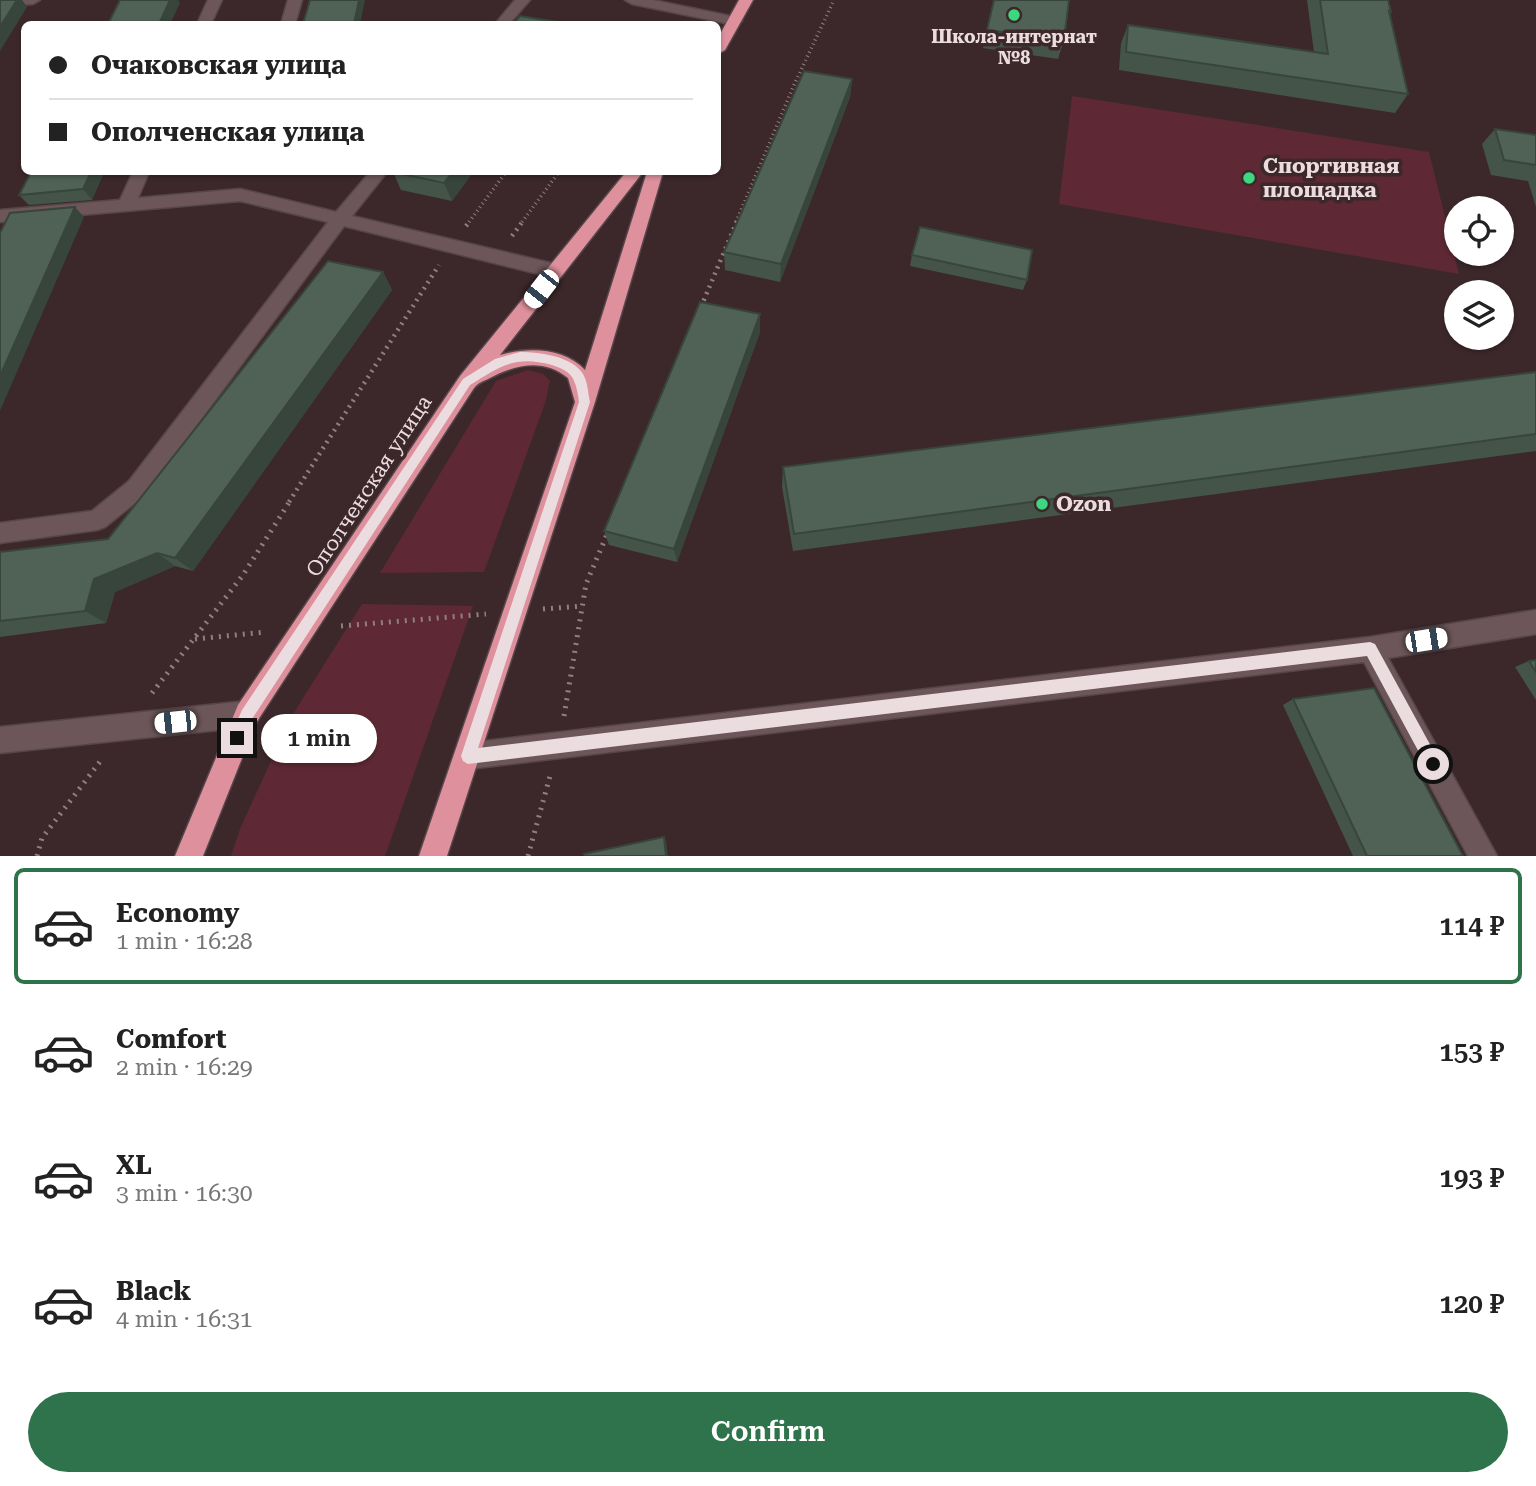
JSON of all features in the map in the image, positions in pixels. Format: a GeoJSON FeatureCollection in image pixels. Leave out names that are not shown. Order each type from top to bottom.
{"type":"FeatureCollection","features":[{"type":"Feature","properties":{"kind":"highway"},"geometry":{"type":"LineString","coordinates":[[721,45],[747,0]]}},
{"type":"Feature","properties":{"kind":"highway","name":"Ополченская улица"},"geometry":{"type":"LineString","coordinates":[[189,856],[247,715],[303,629],[467,382],[633,175]]}},
{"type":"Feature","properties":{"kind":"highway"},"geometry":{"type":"LineString","coordinates":[[433,856],[585,402],[654,175]]}},
{"type":"Feature","properties":{"kind":"highway"},"geometry":{"type":"LineString","coordinates":[[467,382],[498,362],[520,356],[534,356],[566,365],[579,376],[585,402]]}},
{"type":"Feature","properties":{"kind":"street"},"geometry":{"type":"LineString","coordinates":[[0,2],[33,0]]}},
{"type":"Feature","properties":{"kind":"street"},"geometry":{"type":"LineString","coordinates":[[205,21],[215,0]]}},
{"type":"Feature","properties":{"kind":"street"},"geometry":{"type":"LineString","coordinates":[[289,21],[295,0]]}},
{"type":"Feature","properties":{"kind":"street"},"geometry":{"type":"LineString","coordinates":[[505,21],[523,0]]}},
{"type":"Feature","properties":{"kind":"street"},"geometry":{"type":"LineString","coordinates":[[632,0],[735,21]]}},
{"type":"Feature","properties":{"kind":"street"},"geometry":{"type":"LineString","coordinates":[[127,205],[140,175]]}},
{"type":"Feature","properties":{"kind":"street"},"geometry":{"type":"LineString","coordinates":[[0,533],[97,520],[137,488],[340,219],[377,175]]}},
{"type":"Feature","properties":{"kind":"street"},"geometry":{"type":"LineString","coordinates":[[0,216],[240,195],[555,271]]}},
{"type":"Feature","properties":{"kind":"street"},"geometry":{"type":"LineString","coordinates":[[468,756],[1370,649],[1536,622]]}},
{"type":"Feature","properties":{"kind":"street"},"geometry":{"type":"LineString","coordinates":[[1370,649],[1483,856]]}},
{"type":"Feature","properties":{"kind":"street"},"geometry":{"type":"LineString","coordinates":[[0,740],[247,715]]}},
{"type":"Feature","properties":{"kind":"path"},"geometry":{"type":"LineString","coordinates":[[698,315],[794,85],[834,0]]}},
{"type":"Feature","properties":{"kind":"path"},"geometry":{"type":"LineString","coordinates":[[243,575],[451,246],[504,175]]}},
{"type":"Feature","properties":{"kind":"path"},"geometry":{"type":"LineString","coordinates":[[497,257],[557,175]]}},
{"type":"Feature","properties":{"kind":"path"},"geometry":{"type":"LineString","coordinates":[[528,856],[559,746],[586,583],[613,520]]}},
{"type":"Feature","properties":{"kind":"path"},"geometry":{"type":"LineString","coordinates":[[194,639],[583,606]]}},
{"type":"Feature","properties":{"kind":"shaded area","name":"Спортивная площадка"},"geometry":{"type":"Polygon","coordinates":[[[1072,96],[1429,152],[1444,213],[1444,266],[1457,266],[1459,274],[1059,204],[1072,96]]]}},
{"type":"Feature","properties":{"kind":"shaded area"},"geometry":{"type":"Polygon","coordinates":[[[528,370],[543,374],[550,381],[545,403],[484,572],[380,573],[496,381],[528,370]]]}},
{"type":"Feature","properties":{"kind":"shaded area"},"geometry":{"type":"Polygon","coordinates":[[[362,604],[473,606],[385,856],[231,856],[240,829],[290,719],[362,604]]]}},
{"type":"Feature","properties":{"kind":"building"},"geometry":{"type":"Polygon","coordinates":[[[0,0],[17,0],[0,27],[0,0]]]}},
{"type":"Feature","properties":{"kind":"building"},"geometry":{"type":"Polygon","coordinates":[[[120,0],[170,0],[160,21],[110,21],[120,0]]]}},
{"type":"Feature","properties":{"kind":"building"},"geometry":{"type":"Polygon","coordinates":[[[310,0],[359,0],[355,21],[304,21],[310,0]]]}},
{"type":"Feature","properties":{"kind":"building"},"geometry":{"type":"Polygon","coordinates":[[[994,0],[1069,0],[1064,40],[987,30],[994,0]]]}},
{"type":"Feature","properties":{"kind":"building"},"geometry":{"type":"Polygon","coordinates":[[[1320,0],[1388,0],[1408,94],[1126,52],[1128,25],[1328,54],[1320,0]]]}},
{"type":"Feature","properties":{"kind":"building"},"geometry":{"type":"Polygon","coordinates":[[[520,16],[551,21],[516,21],[520,16]]]}},
{"type":"Feature","properties":{"kind":"building"},"geometry":{"type":"Polygon","coordinates":[[[804,71],[852,79],[781,264],[724,252],[804,71]]]}},
{"type":"Feature","properties":{"kind":"building"},"geometry":{"type":"Polygon","coordinates":[[[1495,129],[1536,135],[1536,165],[1504,160],[1495,129]]]}},
{"type":"Feature","properties":{"kind":"building"},"geometry":{"type":"Polygon","coordinates":[[[29,175],[90,175],[83,189],[19,195],[29,175]]]}},
{"type":"Feature","properties":{"kind":"building"},"geometry":{"type":"Polygon","coordinates":[[[407,175],[451,175],[444,183],[407,175]]]}},
{"type":"Feature","properties":{"kind":"building"},"geometry":{"type":"Polygon","coordinates":[[[75,207],[0,376],[0,233],[10,213],[75,207]]]}},
{"type":"Feature","properties":{"kind":"building"},"geometry":{"type":"Polygon","coordinates":[[[920,227],[1032,250],[1027,280],[912,255],[920,227]]]}},
{"type":"Feature","properties":{"kind":"building"},"geometry":{"type":"Polygon","coordinates":[[[328,261],[383,272],[175,558],[157,553],[94,579],[85,611],[0,621],[0,552],[108,539],[328,261]]]}},
{"type":"Feature","properties":{"kind":"building"},"geometry":{"type":"Polygon","coordinates":[[[700,302],[760,314],[674,549],[604,531],[700,302]]]}},
{"type":"Feature","properties":{"kind":"building"},"geometry":{"type":"Polygon","coordinates":[[[1536,372],[1536,434],[794,534],[783,467],[1536,372]]]}},
{"type":"Feature","properties":{"kind":"building"},"geometry":{"type":"Polygon","coordinates":[[[1536,660],[1536,672],[1529,661],[1536,660]]]}},
{"type":"Feature","properties":{"kind":"building"},"geometry":{"type":"Polygon","coordinates":[[[1374,688],[1463,856],[1367,856],[1293,699],[1374,688]]]}},
{"type":"Feature","properties":{"kind":"building"},"geometry":{"type":"Polygon","coordinates":[[[664,837],[666,856],[584,854],[664,837]]]}},
{"type":"Feature","properties":{"kind":"place","name":"Школа-интернат №8"},"geometry":{"type":"Point","coordinates":[1014,15]}},
{"type":"Feature","properties":{"kind":"place","name":"Спортивная площадка"},"geometry":{"type":"Point","coordinates":[1249,178]}},
{"type":"Feature","properties":{"kind":"place","name":"Ozon"},"geometry":{"type":"Point","coordinates":[1042,504]}},
{"type":"Feature","properties":{"kind":"route"},"geometry":{"type":"LineString","coordinates":[[237,738],[247,715],[467,382],[498,362],[520,356],[534,356],[566,365],[579,376],[585,402],[468,756],[1370,649],[1433,764]]}}]}
